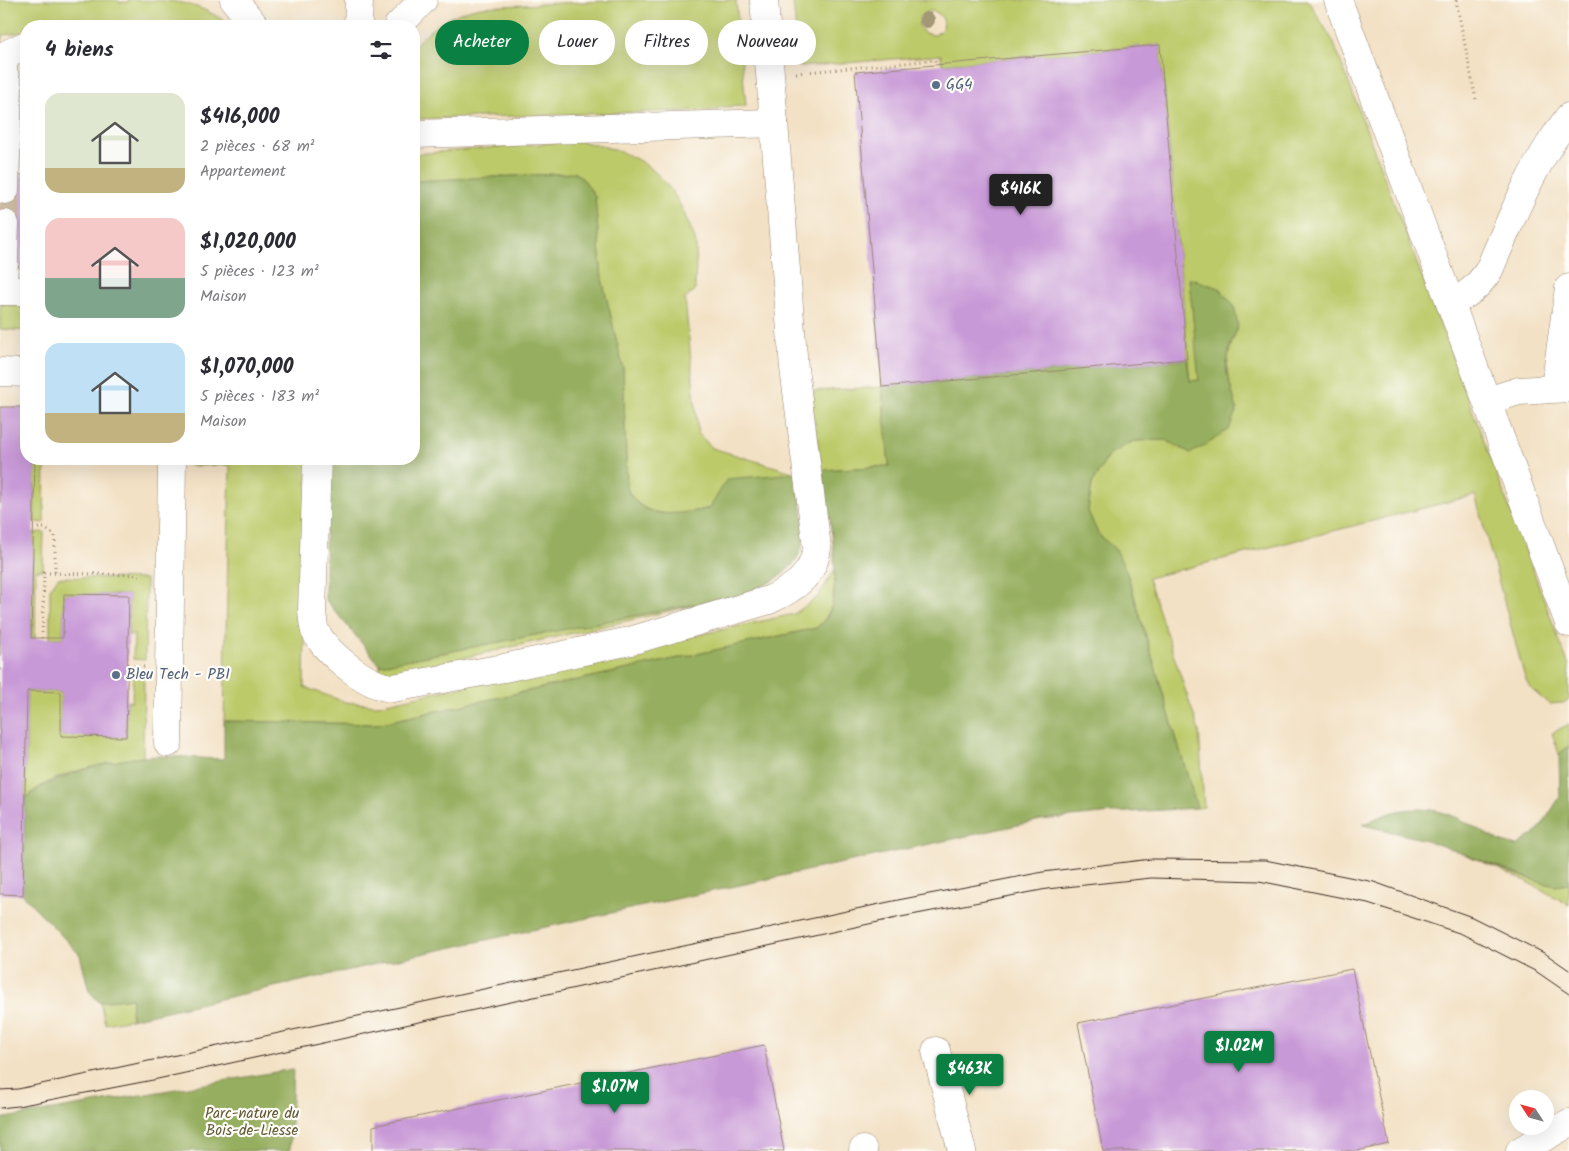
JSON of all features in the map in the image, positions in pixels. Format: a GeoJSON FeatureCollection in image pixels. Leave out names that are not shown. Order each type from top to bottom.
{"type":"FeatureCollection","features":[{"type":"Feature","properties":{"kind":"street"},"geometry":{"type":"LineString","coordinates":[[234,0],[250,20]]}},
{"type":"Feature","properties":{"kind":"street"},"geometry":{"type":"LineString","coordinates":[[358,20],[359,0]]}},
{"type":"Feature","properties":{"kind":"street"},"geometry":{"type":"LineString","coordinates":[[404,20],[423,0]]}},
{"type":"Feature","properties":{"kind":"street"},"geometry":{"type":"LineString","coordinates":[[317,465],[312,611],[315,630],[337,657],[369,682],[383,688],[393,688],[495,670],[630,641],[710,619],[789,591],[808,574],[817,548],[794,368],[764,0]]}},
{"type":"Feature","properties":{"kind":"street"},"geometry":{"type":"LineString","coordinates":[[1338,0],[1569,623]]}},
{"type":"Feature","properties":{"kind":"street"},"geometry":{"type":"LineString","coordinates":[[5,190],[7,65],[9,53],[20,47]]}},
{"type":"Feature","properties":{"kind":"street"},"geometry":{"type":"LineString","coordinates":[[420,134],[774,123]]}},
{"type":"Feature","properties":{"kind":"street"},"geometry":{"type":"LineString","coordinates":[[1450,303],[1464,297],[1480,284],[1532,172],[1551,139],[1566,126]]}},
{"type":"Feature","properties":{"kind":"street"},"geometry":{"type":"LineString","coordinates":[[5,224],[10,291]]}},
{"type":"Feature","properties":{"kind":"street"},"geometry":{"type":"LineString","coordinates":[[1487,401],[1520,391],[1562,388],[1569,288]]}},
{"type":"Feature","properties":{"kind":"street"},"geometry":{"type":"LineString","coordinates":[[0,372],[20,373]]}},
{"type":"Feature","properties":{"kind":"street"},"geometry":{"type":"LineString","coordinates":[[168,743],[172,465]]}},
{"type":"Feature","properties":{"kind":"street"},"geometry":{"type":"LineString","coordinates":[[936,1051],[962,1151]]}},
{"type":"Feature","properties":{"kind":"street"},"geometry":{"type":"LineString","coordinates":[[1520,1151],[1569,1123]]}},
{"type":"Feature","properties":{"kind":"path"},"geometry":{"type":"LineString","coordinates":[[1456,0],[1476,100]]}},
{"type":"Feature","properties":{"kind":"path"},"geometry":{"type":"LineString","coordinates":[[798,73],[935,60],[936,65]]}},
{"type":"Feature","properties":{"kind":"path"},"geometry":{"type":"LineString","coordinates":[[34,528],[44,528],[55,535],[55,573]]}},
{"type":"Feature","properties":{"kind":"path"},"geometry":{"type":"LineString","coordinates":[[42,638],[44,573],[150,576]]}},
{"type":"Feature","properties":{"kind":"path"},"geometry":{"type":"LineString","coordinates":[[128,666],[148,667]]}},
{"type":"Feature","properties":{"kind":"green space"},"geometry":{"type":"Polygon","coordinates":[[[0,0],[172,1],[195,6],[223,20],[20,20],[20,33],[3,35],[2,46],[0,46],[0,0]]]}},
{"type":"Feature","properties":{"kind":"green space"},"geometry":{"type":"Polygon","coordinates":[[[625,0],[736,0],[738,20],[718,20],[718,65],[742,65],[746,106],[719,107],[717,110],[420,119],[420,40],[435,27],[435,65],[529,65],[529,20],[446,20],[471,9],[625,0]]]}},
{"type":"Feature","properties":{"kind":"green space"},"geometry":{"type":"Polygon","coordinates":[[[793,0],[1308,0],[1333,41],[1569,666],[1569,700],[1563,703],[1549,704],[1530,688],[1525,678],[1475,495],[1148,578],[1199,731],[1204,807],[1197,808],[1131,585],[1115,550],[1098,534],[1088,511],[1092,484],[1109,454],[1134,441],[1165,440],[1191,453],[1237,409],[1227,368],[1230,349],[1238,327],[1189,279],[1200,380],[1190,381],[1160,45],[942,64],[941,55],[799,67],[799,65],[816,65],[816,20],[795,20],[793,0]],[[930,11],[920,17],[919,26],[924,33],[935,35],[942,30],[943,19],[938,13],[930,11]]]}},
{"type":"Feature","properties":{"kind":"green space"},"geometry":{"type":"Polygon","coordinates":[[[578,141],[613,149],[628,155],[655,172],[676,198],[695,241],[695,290],[685,299],[698,433],[712,448],[796,473],[706,509],[681,513],[658,513],[640,505],[627,488],[623,368],[602,279],[595,197],[585,181],[575,173],[420,181],[420,154],[578,141]]]}},
{"type":"Feature","properties":{"kind":"green space"},"geometry":{"type":"Polygon","coordinates":[[[575,173],[585,181],[595,197],[602,279],[623,368],[627,488],[633,499],[641,507],[662,513],[686,512],[709,509],[727,479],[796,473],[804,523],[804,537],[801,550],[787,570],[767,584],[732,597],[380,665],[325,599],[326,465],[420,465],[420,181],[575,173]]]}},
{"type":"Feature","properties":{"kind":"green space"},"geometry":{"type":"Polygon","coordinates":[[[1189,278],[1219,288],[1234,306],[1238,327],[1230,346],[1226,370],[1237,409],[1229,429],[1191,453],[1165,440],[1134,441],[1109,454],[1092,484],[1088,511],[1098,534],[1116,550],[1127,573],[1197,808],[1112,813],[1041,820],[412,956],[131,1019],[132,998],[99,1002],[89,991],[80,955],[23,895],[25,799],[35,791],[63,777],[115,761],[153,756],[224,759],[224,721],[377,724],[816,628],[827,617],[835,586],[831,524],[822,470],[889,466],[882,387],[1187,359],[1190,381],[1199,380],[1189,278]]]}},
{"type":"Feature","properties":{"kind":"green space"},"geometry":{"type":"Polygon","coordinates":[[[0,305],[20,305],[20,331],[0,329],[0,305]]]}},
{"type":"Feature","properties":{"kind":"green space"},"geometry":{"type":"Polygon","coordinates":[[[882,387],[889,466],[822,470],[811,399],[814,391],[882,387]]]}},
{"type":"Feature","properties":{"kind":"green space"},"geometry":{"type":"Polygon","coordinates":[[[35,465],[45,465],[44,523],[34,522],[35,465]]]}},
{"type":"Feature","properties":{"kind":"green space"},"geometry":{"type":"Polygon","coordinates":[[[190,465],[230,465],[190,466],[190,465]]]}},
{"type":"Feature","properties":{"kind":"green space"},"geometry":{"type":"Polygon","coordinates":[[[230,465],[308,465],[304,687],[345,702],[378,705],[794,614],[818,597],[835,569],[831,608],[823,622],[816,628],[377,724],[224,721],[230,465]]]}},
{"type":"Feature","properties":{"kind":"green space"},"geometry":{"type":"Polygon","coordinates":[[[44,532],[43,570],[36,570],[35,638],[31,638],[33,533],[44,532]]]}},
{"type":"Feature","properties":{"kind":"green space"},"geometry":{"type":"Polygon","coordinates":[[[58,577],[146,579],[145,660],[133,659],[134,635],[128,635],[129,595],[64,594],[63,638],[50,638],[50,589],[58,577]]]}},
{"type":"Feature","properties":{"kind":"green space"},"geometry":{"type":"Polygon","coordinates":[[[732,597],[379,677],[380,665],[732,597]]]}},
{"type":"Feature","properties":{"kind":"green space"},"geometry":{"type":"Polygon","coordinates":[[[133,674],[144,674],[143,757],[96,766],[65,775],[50,781],[25,799],[27,691],[61,692],[61,736],[126,737],[127,701],[132,701],[133,674]]]}},
{"type":"Feature","properties":{"kind":"green space"},"geometry":{"type":"Polygon","coordinates":[[[1569,724],[1569,746],[1559,754],[1552,733],[1569,724]]]}},
{"type":"Feature","properties":{"kind":"green space"},"geometry":{"type":"Polygon","coordinates":[[[1569,746],[1569,884],[1556,886],[1542,883],[1426,840],[1363,825],[1388,814],[1413,809],[1426,809],[1451,815],[1496,839],[1517,846],[1538,831],[1560,797],[1559,754],[1569,746]]]}},
{"type":"Feature","properties":{"kind":"green space"},"geometry":{"type":"Polygon","coordinates":[[[1462,853],[1530,879],[1558,885],[1569,884],[1569,905],[1526,881],[1462,853]]]}},
{"type":"Feature","properties":{"kind":"green space"},"geometry":{"type":"Polygon","coordinates":[[[132,998],[131,1019],[105,1024],[100,1002],[132,998]]]}},
{"type":"Feature","properties":{"kind":"green space","name":"Parc-nature du Bois-de-Liesse"},"geometry":{"type":"Polygon","coordinates":[[[293,1069],[290,1151],[0,1151],[0,1119],[293,1069]]]}},
{"type":"Feature","properties":{"kind":"building"},"geometry":{"type":"Polygon","coordinates":[[[1160,45],[1187,359],[882,387],[855,72],[1160,45]]]}},
{"type":"Feature","properties":{"kind":"building"},"geometry":{"type":"Polygon","coordinates":[[[13,175],[20,175],[20,268],[12,260],[0,224],[0,190],[13,175]]]}},
{"type":"Feature","properties":{"kind":"building"},"geometry":{"type":"Polygon","coordinates":[[[0,407],[20,407],[20,465],[35,465],[31,638],[63,638],[64,594],[129,595],[126,737],[61,736],[61,692],[27,691],[23,895],[0,894],[0,407]]]}},
{"type":"Feature","properties":{"kind":"building"},"geometry":{"type":"Polygon","coordinates":[[[1352,969],[1389,1144],[1357,1151],[1103,1151],[1078,1023],[1352,969]]]}},
{"type":"Feature","properties":{"kind":"building"},"geometry":{"type":"Polygon","coordinates":[[[764,1045],[784,1151],[373,1151],[373,1126],[764,1045]]]}},
{"type":"Feature","properties":{"kind":"tunnel"},"geometry":{"type":"LineString","coordinates":[[5,190],[5,224]]}},
{"type":"Feature","properties":{"kind":"tram line"},"geometry":{"type":"LineString","coordinates":[[0,1090],[18,1089],[898,900],[1043,872],[1151,859],[1265,860],[1374,882],[1472,917],[1546,954],[1569,970]]}},
{"type":"Feature","properties":{"kind":"tram line"},"geometry":{"type":"LineString","coordinates":[[0,1108],[153,1080],[901,917],[1047,889],[1151,878],[1259,881],[1368,903],[1462,934],[1537,972],[1569,994]]}},
{"type":"Feature","properties":{"kind":"place","name":"GG4"},"geometry":{"type":"Point","coordinates":[936,85]}},
{"type":"Feature","properties":{"kind":"place","name":"Bleu Tech - PBI"},"geometry":{"type":"Point","coordinates":[116,675]}}]}
